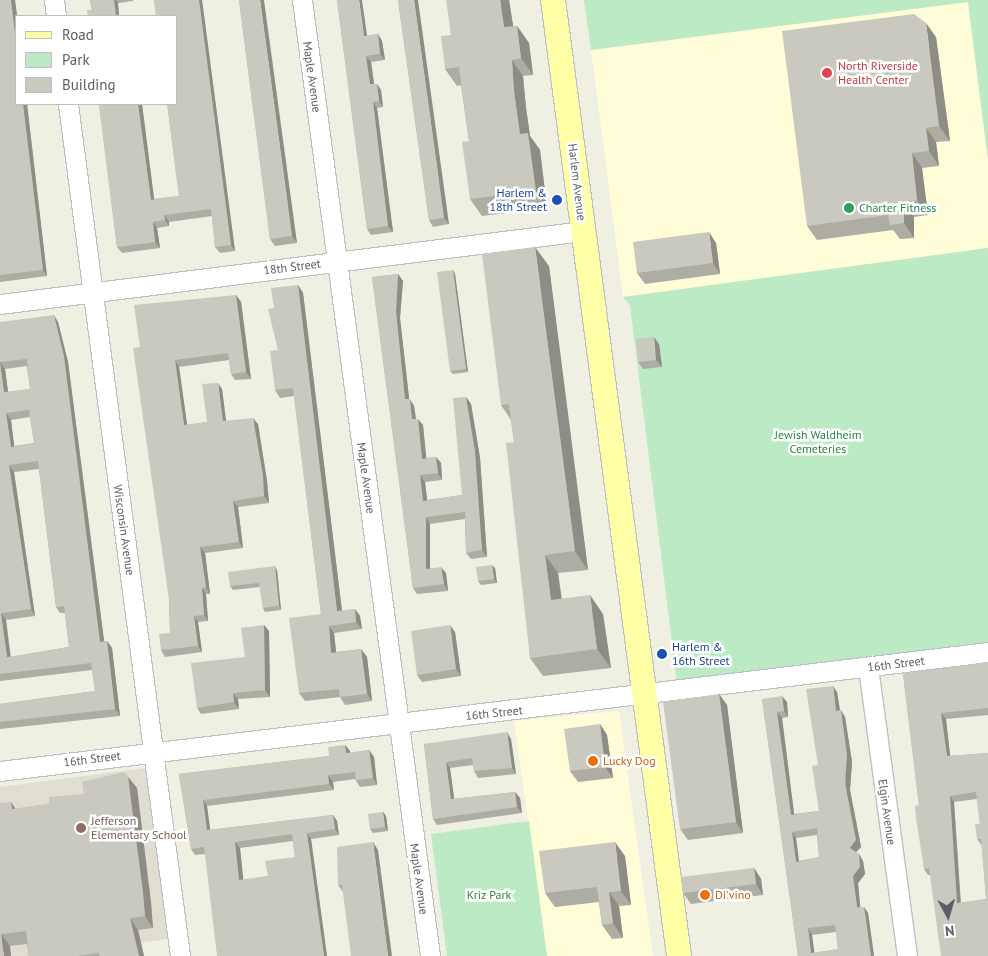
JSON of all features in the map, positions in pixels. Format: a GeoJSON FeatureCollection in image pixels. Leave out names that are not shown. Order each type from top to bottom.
{"type":"FeatureCollection","features":[{"type":"Feature","properties":{"kind":"main road","name":"Harlem Avenue"},"geometry":{"type":"LineString","coordinates":[[553,0],[679,956]]}},
{"type":"Feature","properties":{"kind":"street"},"geometry":{"type":"LineString","coordinates":[[54,0],[56,15]]}},
{"type":"Feature","properties":{"kind":"street","name":"Maple Avenue"},"geometry":{"type":"LineString","coordinates":[[302,0],[430,956]]}},
{"type":"Feature","properties":{"kind":"street","name":"Wisconsin Avenue"},"geometry":{"type":"LineString","coordinates":[[68,105],[180,956]]}},
{"type":"Feature","properties":{"kind":"street","name":"18th Street"},"geometry":{"type":"LineString","coordinates":[[0,304],[583,231]]}},
{"type":"Feature","properties":{"kind":"street","name":"16th Street"},"geometry":{"type":"LineString","coordinates":[[0,771],[644,695],[988,652]]}},
{"type":"Feature","properties":{"kind":"street","name":"Elgin Avenue"},"geometry":{"type":"LineString","coordinates":[[868,667],[907,956]]}},
{"type":"Feature","properties":{"kind":"shaded area"},"geometry":{"type":"Polygon","coordinates":[[[968,2],[988,160],[988,248],[623,297],[591,50],[968,2]]]}},
{"type":"Feature","properties":{"kind":"shaded area"},"geometry":{"type":"Polygon","coordinates":[[[619,711],[653,956],[547,956],[514,721],[619,711]]]}},
{"type":"Feature","properties":{"kind":"shaded area","name":"Jefferson Elementary School"},"geometry":{"type":"Polygon","coordinates":[[[154,767],[176,938],[37,956],[0,956],[0,787],[154,767]]]}},
{"type":"Feature","properties":{"kind":"green space"},"geometry":{"type":"Polygon","coordinates":[[[584,0],[988,0],[988,160],[968,2],[591,50],[584,0]]]}},
{"type":"Feature","properties":{"kind":"green space","name":"Jewish Waldheim Cemeteries"},"geometry":{"type":"Polygon","coordinates":[[[988,248],[988,642],[677,683],[630,305],[623,297],[988,248]]]}},
{"type":"Feature","properties":{"kind":"green space","name":"Kriz Park"},"geometry":{"type":"Polygon","coordinates":[[[529,821],[547,956],[447,956],[431,834],[529,821]]]}},
{"type":"Feature","properties":{"kind":"building"},"geometry":{"type":"Polygon","coordinates":[[[0,0],[11,0],[15,34],[15,105],[23,105],[43,270],[0,275],[0,0]]]}},
{"type":"Feature","properties":{"kind":"building"},"geometry":{"type":"Polygon","coordinates":[[[90,0],[114,0],[116,15],[88,15],[87,10],[92,10],[90,0]]]}},
{"type":"Feature","properties":{"kind":"building"},"geometry":{"type":"Polygon","coordinates":[[[154,0],[199,0],[231,245],[215,247],[211,209],[164,215],[165,220],[153,222],[155,242],[117,247],[99,105],[138,105],[151,200],[179,196],[167,105],[178,105],[178,15],[156,15],[154,0]]]}},
{"type":"Feature","properties":{"kind":"building"},"geometry":{"type":"Polygon","coordinates":[[[239,0],[260,0],[292,236],[270,239],[239,0]]]}},
{"type":"Feature","properties":{"kind":"building"},"geometry":{"type":"Polygon","coordinates":[[[337,0],[359,0],[364,36],[378,34],[380,54],[366,56],[370,84],[377,84],[379,101],[373,102],[388,226],[367,229],[337,0]]]}},
{"type":"Feature","properties":{"kind":"building"},"geometry":{"type":"Polygon","coordinates":[[[398,0],[414,0],[444,218],[429,220],[398,0]]]}},
{"type":"Feature","properties":{"kind":"building"},"geometry":{"type":"Polygon","coordinates":[[[446,0],[500,0],[504,27],[517,26],[521,58],[512,60],[514,91],[520,134],[528,133],[536,191],[470,199],[462,142],[469,141],[459,67],[445,69],[441,36],[451,35],[446,0]]]}},
{"type":"Feature","properties":{"kind":"building"},"geometry":{"type":"Polygon","coordinates":[[[914,14],[926,23],[939,126],[926,128],[929,151],[912,153],[917,200],[904,203],[904,223],[890,225],[888,215],[807,226],[782,31],[914,14]]]}},
{"type":"Feature","properties":{"kind":"building"},"geometry":{"type":"Polygon","coordinates":[[[709,232],[713,263],[637,273],[633,242],[709,232]]]}},
{"type":"Feature","properties":{"kind":"building"},"geometry":{"type":"Polygon","coordinates":[[[535,247],[575,551],[545,555],[551,600],[590,595],[597,649],[530,658],[506,443],[514,442],[509,404],[501,405],[482,254],[535,247]]]}},
{"type":"Feature","properties":{"kind":"building"},"geometry":{"type":"Polygon","coordinates":[[[453,270],[466,369],[450,371],[437,272],[453,270]]]}},
{"type":"Feature","properties":{"kind":"building"},"geometry":{"type":"Polygon","coordinates":[[[398,274],[396,312],[405,399],[410,399],[412,419],[418,419],[422,459],[436,457],[438,473],[420,475],[423,501],[462,495],[453,398],[466,397],[475,451],[482,550],[466,553],[465,512],[426,517],[426,569],[441,567],[444,584],[413,588],[372,277],[398,274]]]}},
{"type":"Feature","properties":{"kind":"building"},"geometry":{"type":"Polygon","coordinates":[[[298,285],[337,611],[355,609],[356,622],[329,626],[331,653],[361,649],[367,694],[340,697],[339,689],[299,693],[289,618],[321,614],[293,388],[275,390],[270,351],[278,350],[268,309],[274,308],[271,288],[298,285]]]}},
{"type":"Feature","properties":{"kind":"building"},"geometry":{"type":"Polygon","coordinates":[[[236,295],[246,372],[231,374],[228,353],[175,360],[184,425],[207,422],[202,384],[218,383],[223,421],[253,418],[263,475],[264,496],[233,501],[239,542],[200,547],[206,587],[202,588],[204,615],[194,616],[198,646],[161,650],[159,634],[170,633],[169,599],[133,348],[140,347],[134,305],[236,295]]]}},
{"type":"Feature","properties":{"kind":"building"},"geometry":{"type":"Polygon","coordinates":[[[54,315],[64,356],[100,642],[107,641],[115,709],[0,722],[0,704],[95,691],[91,663],[0,674],[0,362],[0,322],[54,315]],[[27,359],[0,362],[4,392],[30,389],[27,359]],[[29,410],[6,413],[11,447],[34,443],[29,410]],[[38,461],[9,465],[31,609],[1,613],[7,657],[69,647],[64,606],[56,607],[38,461]]]}},
{"type":"Feature","properties":{"kind":"building"},"geometry":{"type":"Polygon","coordinates":[[[654,337],[656,360],[638,362],[636,339],[654,337]]]}},
{"type":"Feature","properties":{"kind":"building"},"geometry":{"type":"Polygon","coordinates":[[[492,565],[494,579],[478,581],[476,567],[492,565]]]}},
{"type":"Feature","properties":{"kind":"building"},"geometry":{"type":"Polygon","coordinates":[[[275,566],[279,606],[263,608],[259,583],[230,586],[228,572],[275,566]]]}},
{"type":"Feature","properties":{"kind":"building"},"geometry":{"type":"Polygon","coordinates":[[[264,625],[265,690],[233,693],[234,702],[197,708],[191,663],[245,657],[241,628],[264,625]]]}},
{"type":"Feature","properties":{"kind":"building"},"geometry":{"type":"Polygon","coordinates":[[[450,625],[456,669],[417,675],[411,631],[450,625]]]}},
{"type":"Feature","properties":{"kind":"building"},"geometry":{"type":"Polygon","coordinates":[[[988,662],[988,708],[941,713],[947,756],[988,753],[988,956],[941,956],[929,868],[924,869],[916,818],[915,806],[919,805],[903,674],[988,662]],[[976,792],[950,796],[957,903],[986,899],[981,839],[977,839],[975,824],[980,824],[976,792]]]}},
{"type":"Feature","properties":{"kind":"building"},"geometry":{"type":"Polygon","coordinates":[[[833,686],[836,711],[841,710],[847,755],[845,783],[856,840],[850,848],[859,854],[860,867],[853,876],[857,907],[864,907],[871,956],[798,956],[762,699],[782,696],[784,711],[777,712],[791,815],[819,811],[812,766],[818,765],[806,689],[833,686]],[[817,828],[792,832],[796,862],[819,857],[817,828]],[[835,925],[808,928],[811,953],[838,949],[835,925]]]}},
{"type":"Feature","properties":{"kind":"building"},"geometry":{"type":"Polygon","coordinates":[[[719,694],[736,822],[680,829],[663,702],[719,694]]]}},
{"type":"Feature","properties":{"kind":"building"},"geometry":{"type":"Polygon","coordinates":[[[600,724],[605,767],[570,771],[564,729],[600,724]]]}},
{"type":"Feature","properties":{"kind":"building"},"geometry":{"type":"Polygon","coordinates":[[[507,732],[512,768],[474,771],[472,758],[446,762],[451,799],[515,792],[517,807],[433,819],[424,744],[507,732]]]}},
{"type":"Feature","properties":{"kind":"building"},"geometry":{"type":"Polygon","coordinates":[[[345,745],[346,753],[369,750],[373,778],[356,780],[355,772],[328,775],[329,784],[203,800],[207,830],[333,815],[335,829],[307,833],[324,956],[217,956],[204,847],[191,849],[179,774],[329,756],[328,747],[345,745]],[[292,834],[235,842],[239,880],[268,876],[265,861],[295,857],[292,834]]]}},
{"type":"Feature","properties":{"kind":"building","name":"Jefferson Elementary School"},"geometry":{"type":"Polygon","coordinates":[[[124,772],[128,777],[145,916],[130,918],[139,956],[99,956],[99,953],[77,956],[29,956],[26,931],[1,934],[4,956],[0,956],[0,803],[11,802],[12,809],[49,804],[49,797],[84,794],[82,782],[124,772]]]}},
{"type":"Feature","properties":{"kind":"building"},"geometry":{"type":"Polygon","coordinates":[[[383,812],[385,827],[370,829],[368,814],[383,812]]]}},
{"type":"Feature","properties":{"kind":"building"},"geometry":{"type":"Polygon","coordinates":[[[373,842],[388,956],[351,956],[342,885],[338,885],[337,847],[373,842]]]}},
{"type":"Feature","properties":{"kind":"building"},"geometry":{"type":"Polygon","coordinates":[[[615,842],[621,891],[609,892],[613,923],[602,925],[597,887],[545,893],[539,851],[615,842]]]}},
{"type":"Feature","properties":{"kind":"building"},"geometry":{"type":"Polygon","coordinates":[[[754,868],[756,884],[683,893],[681,877],[754,868]]]}},
{"type":"Feature","properties":{"kind":"place","name":"North Riverside Health Center"},"geometry":{"type":"Point","coordinates":[827,73]}},
{"type":"Feature","properties":{"kind":"place","name":"Harlem & 18th Street"},"geometry":{"type":"Point","coordinates":[557,200]}},
{"type":"Feature","properties":{"kind":"place","name":"Charter Fitness"},"geometry":{"type":"Point","coordinates":[849,208]}},
{"type":"Feature","properties":{"kind":"place","name":"Harlem & 16th Street"},"geometry":{"type":"Point","coordinates":[662,654]}},
{"type":"Feature","properties":{"kind":"place","name":"Lucky Dog"},"geometry":{"type":"Point","coordinates":[593,761]}},
{"type":"Feature","properties":{"kind":"place","name":"Jefferson Elementary School"},"geometry":{"type":"Point","coordinates":[81,828]}},
{"type":"Feature","properties":{"kind":"place","name":"Di’vino"},"geometry":{"type":"Point","coordinates":[705,895]}}]}
